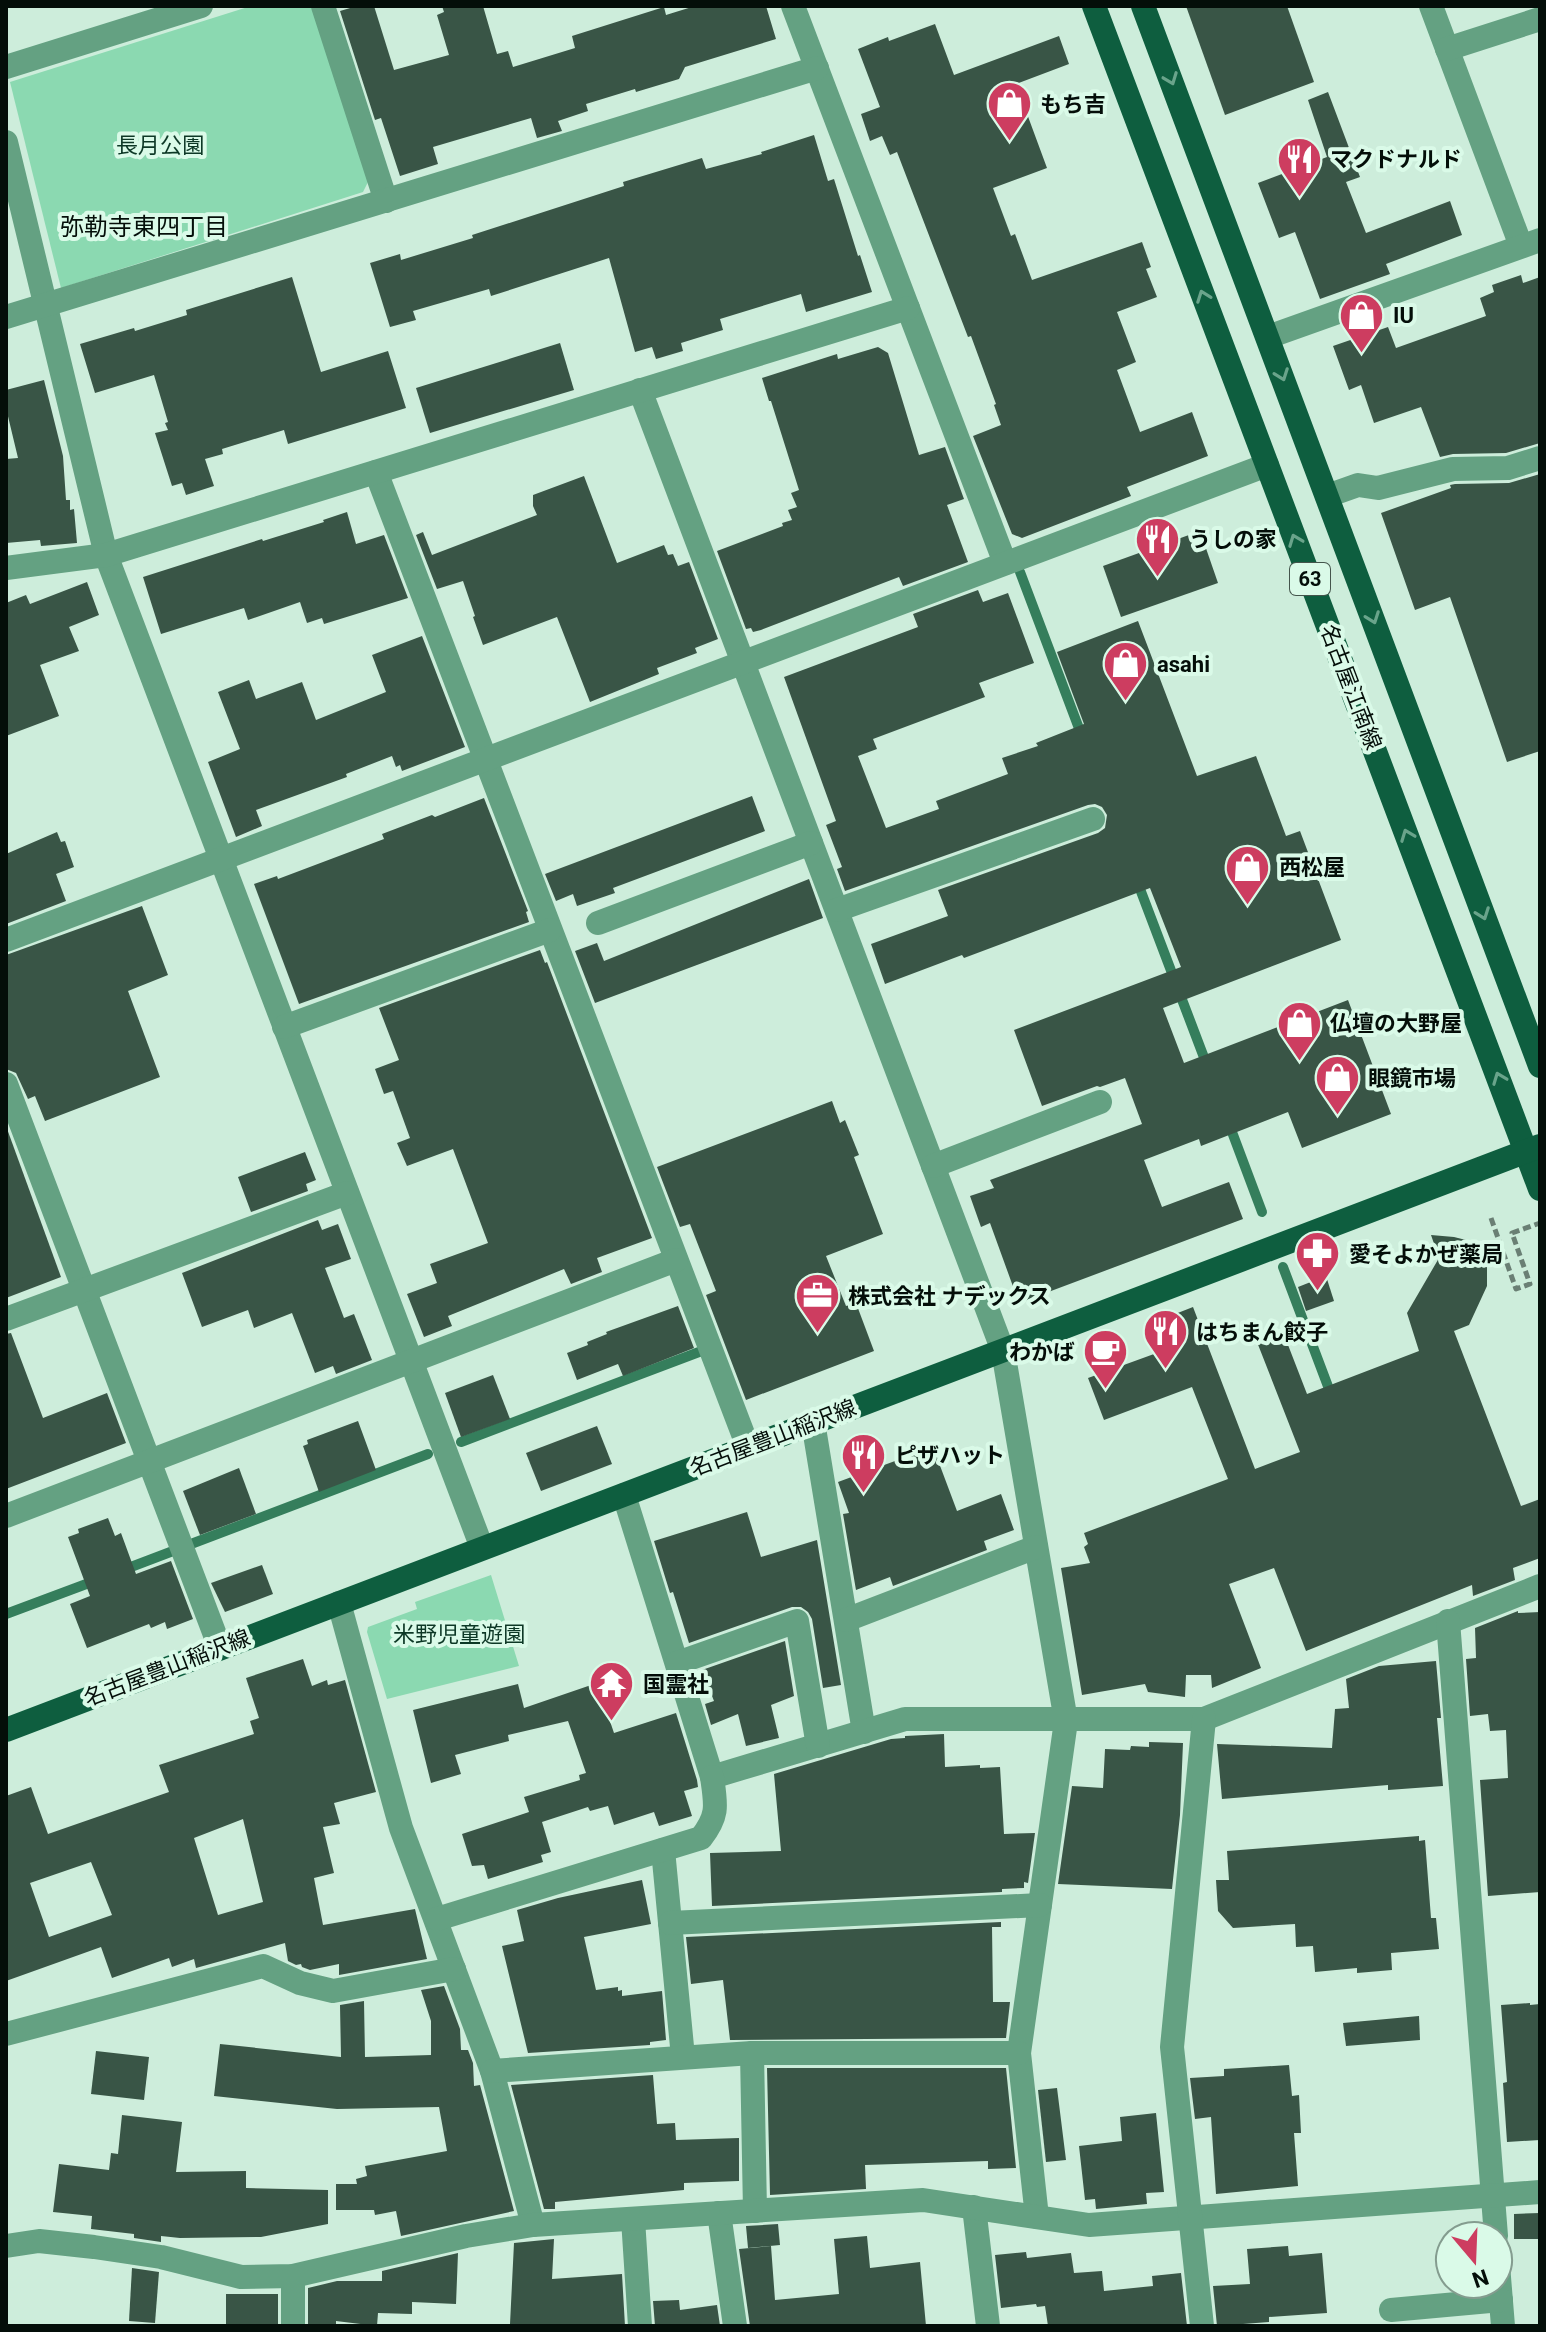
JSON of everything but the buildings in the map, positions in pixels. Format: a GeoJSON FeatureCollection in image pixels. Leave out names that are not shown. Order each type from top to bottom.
{"type":"FeatureCollection","features":[{"type":"Feature","properties":{"kind":"main road","name":"名古屋江南線"},"geometry":{"type":"LineString","coordinates":[[1094,6],[1267,465],[1533,1149],[1540,1189]]}},
{"type":"Feature","properties":{"kind":"main road","name":"名古屋江南線"},"geometry":{"type":"LineString","coordinates":[[1143,6],[1540,1066]]}},
{"type":"Feature","properties":{"kind":"main road","name":"名古屋豊山稲沢線"},"geometry":{"type":"LineString","coordinates":[[6,1730],[1533,1149]]}},
{"type":"Feature","properties":{"kind":"street"},"geometry":{"type":"LineString","coordinates":[[6,67],[201,6]]}},
{"type":"Feature","properties":{"kind":"street"},"geometry":{"type":"LineString","coordinates":[[323,6],[386,201]]}},
{"type":"Feature","properties":{"kind":"street"},"geometry":{"type":"LineString","coordinates":[[793,6],[1005,563]]}},
{"type":"Feature","properties":{"kind":"street"},"geometry":{"type":"LineString","coordinates":[[1268,337],[1535,242],[1447,49],[1431,6]]}},
{"type":"Feature","properties":{"kind":"street"},"geometry":{"type":"LineString","coordinates":[[1447,49],[1540,19]]}},
{"type":"Feature","properties":{"kind":"street"},"geometry":{"type":"LineString","coordinates":[[6,317],[817,68]]}},
{"type":"Feature","properties":{"kind":"street"},"geometry":{"type":"LineString","coordinates":[[6,142],[106,555],[482,1548]]}},
{"type":"Feature","properties":{"kind":"street"},"geometry":{"type":"LineString","coordinates":[[6,568],[106,555],[908,308]]}},
{"type":"Feature","properties":{"kind":"street"},"geometry":{"type":"LineString","coordinates":[[640,390],[1003,1351],[1066,1721],[1019,2053],[1037,2217]]}},
{"type":"Feature","properties":{"kind":"street"},"geometry":{"type":"LineString","coordinates":[[1327,496],[1358,485],[1378,488],[1453,469],[1508,468],[1540,458]]}},
{"type":"Feature","properties":{"kind":"street"},"geometry":{"type":"LineString","coordinates":[[6,940],[1267,465]]}},
{"type":"Feature","properties":{"kind":"street"},"geometry":{"type":"LineString","coordinates":[[376,472],[748,1447]]}},
{"type":"Feature","properties":{"kind":"street"},"geometry":{"type":"LineString","coordinates":[[837,910],[1093,819]]}},
{"type":"Feature","properties":{"kind":"street"},"geometry":{"type":"LineString","coordinates":[[598,923],[811,843]]}},
{"type":"Feature","properties":{"kind":"street"},"geometry":{"type":"LineString","coordinates":[[284,1027],[550,930]]}},
{"type":"Feature","properties":{"kind":"street"},"geometry":{"type":"LineString","coordinates":[[6,1084],[14,1132],[84,1290],[220,1648]]}},
{"type":"Feature","properties":{"kind":"street"},"geometry":{"type":"LineString","coordinates":[[933,1166],[1100,1102]]}},
{"type":"Feature","properties":{"kind":"street"},"geometry":{"type":"LineString","coordinates":[[6,1319],[347,1193]]}},
{"type":"Feature","properties":{"kind":"street"},"geometry":{"type":"LineString","coordinates":[[6,1516],[676,1260]]}},
{"type":"Feature","properties":{"kind":"street"},"geometry":{"type":"LineString","coordinates":[[813,1422],[864,1732]]}},
{"type":"Feature","properties":{"kind":"street"},"geometry":{"type":"LineString","coordinates":[[437,1919],[701,1838],[717,1812],[712,1777],[624,1495]]}},
{"type":"Feature","properties":{"kind":"street"},"geometry":{"type":"LineString","coordinates":[[846,1620],[1036,1547]]}},
{"type":"Feature","properties":{"kind":"street"},"geometry":{"type":"LineString","coordinates":[[712,1777],[905,1719],[1204,1719],[1540,1586]]}},
{"type":"Feature","properties":{"kind":"street"},"geometry":{"type":"LineString","coordinates":[[339,1603],[401,1828],[492,2071],[533,2225]]}},
{"type":"Feature","properties":{"kind":"street"},"geometry":{"type":"LineString","coordinates":[[677,1663],[797,1621],[818,1746]]}},
{"type":"Feature","properties":{"kind":"street"},"geometry":{"type":"LineString","coordinates":[[1448,1621],[1495,2220]]}},
{"type":"Feature","properties":{"kind":"street"},"geometry":{"type":"LineString","coordinates":[[1202,2326],[1172,2047],[1204,1719]]}},
{"type":"Feature","properties":{"kind":"street"},"geometry":{"type":"LineString","coordinates":[[663,1850],[683,2057]]}},
{"type":"Feature","properties":{"kind":"street"},"geometry":{"type":"LineString","coordinates":[[670,1923],[1040,1905]]}},
{"type":"Feature","properties":{"kind":"street"},"geometry":{"type":"LineString","coordinates":[[6,2034],[263,1966],[300,1983],[333,1991],[454,1969]]}},
{"type":"Feature","properties":{"kind":"street"},"geometry":{"type":"LineString","coordinates":[[492,2071],[752,2053],[1019,2053]]}},
{"type":"Feature","properties":{"kind":"street"},"geometry":{"type":"LineString","coordinates":[[752,2053],[755,2211]]}},
{"type":"Feature","properties":{"kind":"street"},"geometry":{"type":"LineString","coordinates":[[6,2246],[39,2241],[161,2257],[241,2277],[293,2276],[466,2236],[533,2225],[923,2200],[1089,2225],[1540,2192]]}},
{"type":"Feature","properties":{"kind":"street"},"geometry":{"type":"LineString","coordinates":[[974,2207],[988,2326]]}},
{"type":"Feature","properties":{"kind":"street"},"geometry":{"type":"LineString","coordinates":[[719,2213],[735,2326]]}},
{"type":"Feature","properties":{"kind":"street"},"geometry":{"type":"LineString","coordinates":[[633,2219],[640,2326]]}},
{"type":"Feature","properties":{"kind":"street"},"geometry":{"type":"LineString","coordinates":[[293,2276],[293,2326]]}},
{"type":"Feature","properties":{"kind":"street"},"geometry":{"type":"LineString","coordinates":[[1391,2310],[1501,2300],[1503,2326]]}},
{"type":"Feature","properties":{"kind":"path"},"geometry":{"type":"LineString","coordinates":[[1491,1218],[1516,1289],[1530,1284],[1512,1233],[1540,1223]]}},
{"type":"Feature","properties":{"kind":"green space","name":"長月公園"},"geometry":{"type":"Polygon","coordinates":[[[251,6],[313,6],[369,180],[363,192],[61,288],[10,82],[251,6]]]}},
{"type":"Feature","properties":{"kind":"green space","name":"米野児童遊園"},"geometry":{"type":"Polygon","coordinates":[[[491,1575],[519,1666],[387,1699],[368,1627],[417,1609],[415,1602],[491,1575]]]}},
{"type":"Feature","properties":{"kind":"waterway"},"geometry":{"type":"LineString","coordinates":[[1020,572],[1083,739]]}},
{"type":"Feature","properties":{"kind":"waterway"},"geometry":{"type":"LineString","coordinates":[[1137,881],[1208,1068]]}},
{"type":"Feature","properties":{"kind":"waterway"},"geometry":{"type":"LineString","coordinates":[[1229,1124],[1262,1212]]}},
{"type":"Feature","properties":{"kind":"waterway"},"geometry":{"type":"LineString","coordinates":[[1283,1267],[1332,1397]]}},
{"type":"Feature","properties":{"kind":"waterway"},"geometry":{"type":"LineString","coordinates":[[461,1442],[699,1352]]}},
{"type":"Feature","properties":{"kind":"waterway"},"geometry":{"type":"LineString","coordinates":[[191,1544],[428,1454]]}},
{"type":"Feature","properties":{"kind":"waterway"},"geometry":{"type":"LineString","coordinates":[[123,1570],[173,1551]]}},
{"type":"Feature","properties":{"kind":"waterway"},"geometry":{"type":"LineString","coordinates":[[6,1614],[97,1580]]}},
{"type":"Feature","properties":{"kind":"place","name":"もち吉"},"geometry":{"type":"Point","coordinates":[1009,143]}},
{"type":"Feature","properties":{"kind":"place","name":"マクドナルド"},"geometry":{"type":"Point","coordinates":[1299,198]}},
{"type":"Feature","properties":{"kind":"place","name":"IU"},"geometry":{"type":"Point","coordinates":[1362,354]}},
{"type":"Feature","properties":{"kind":"place","name":"うしの家"},"geometry":{"type":"Point","coordinates":[1158,578]}},
{"type":"Feature","properties":{"kind":"place","name":"asahi"},"geometry":{"type":"Point","coordinates":[1126,703]}},
{"type":"Feature","properties":{"kind":"place","name":"西松屋"},"geometry":{"type":"Point","coordinates":[1248,906]}},
{"type":"Feature","properties":{"kind":"place","name":"仏壇の大野屋"},"geometry":{"type":"Point","coordinates":[1299,1062]}},
{"type":"Feature","properties":{"kind":"place","name":"眼鏡市場"},"geometry":{"type":"Point","coordinates":[1337,1117]}},
{"type":"Feature","properties":{"kind":"place","name":"愛そよかぜ薬局"},"geometry":{"type":"Point","coordinates":[1318,1293]}},
{"type":"Feature","properties":{"kind":"place","name":"株式会社 ナデックス"},"geometry":{"type":"Point","coordinates":[817,1335]}},
{"type":"Feature","properties":{"kind":"place","name":"はちまん餃子"},"geometry":{"type":"Point","coordinates":[1165,1371]}},
{"type":"Feature","properties":{"kind":"place","name":"わかば"},"geometry":{"type":"Point","coordinates":[1106,1391]}},
{"type":"Feature","properties":{"kind":"place","name":"ピザハット"},"geometry":{"type":"Point","coordinates":[864,1494]}},
{"type":"Feature","properties":{"kind":"place","name":"国霊社"},"geometry":{"type":"Point","coordinates":[612,1723]}},
{"type":"Feature","properties":{"kind":"district","name":"弥勒寺東四丁目"},"geometry":{"type":"Point","coordinates":[144,227]}}]}
